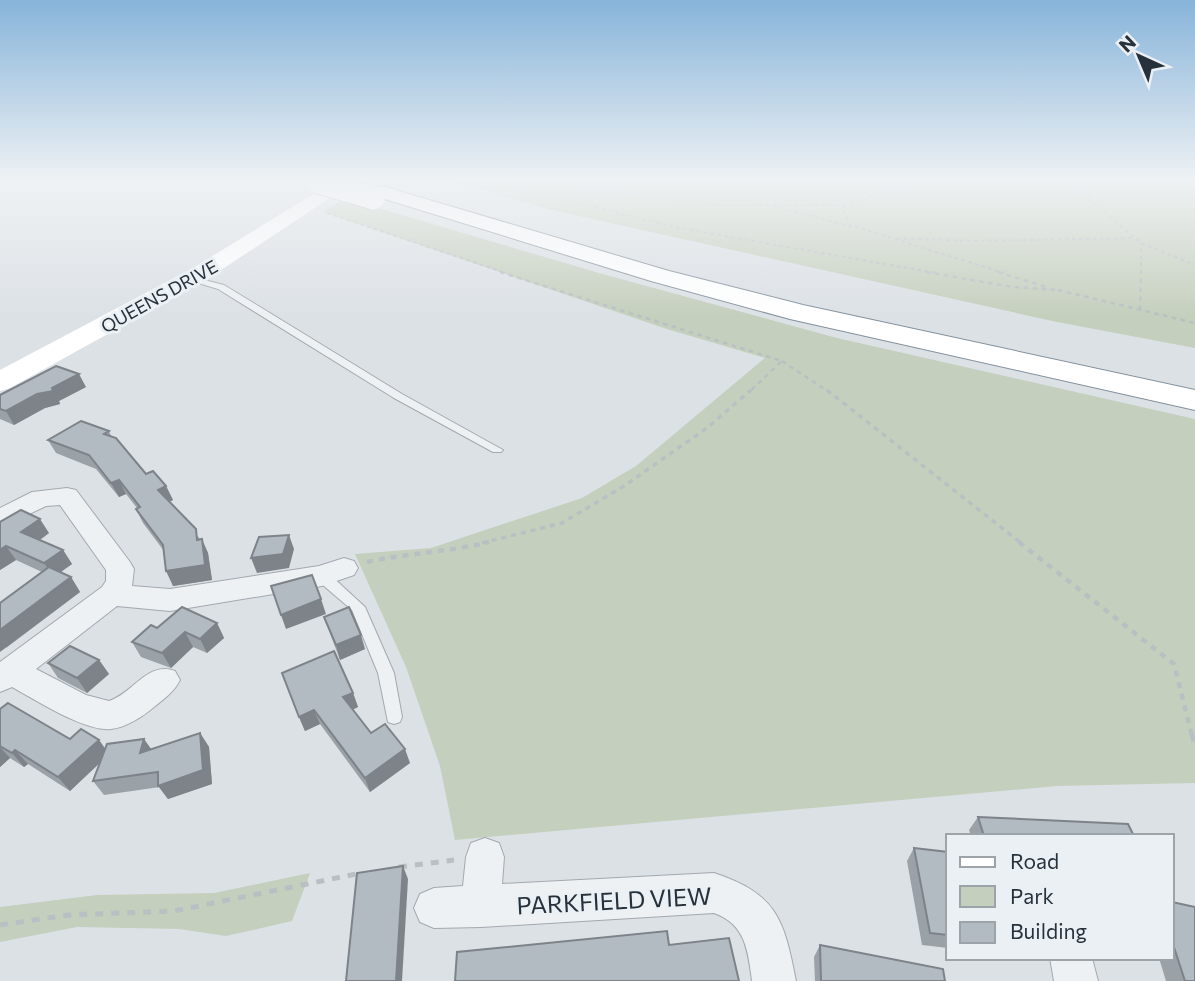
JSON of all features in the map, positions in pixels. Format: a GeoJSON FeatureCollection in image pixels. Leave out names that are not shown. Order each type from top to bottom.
{"type":"FeatureCollection","features":[{"type":"Feature","properties":{"kind":"highway"},"geometry":{"type":"LineString","coordinates":[[515,226],[670,270],[800,313],[1195,400]]}},
{"type":"Feature","properties":{"kind":"highway"},"geometry":{"type":"LineString","coordinates":[[557,226],[670,270],[809,295],[1195,376]]}},
{"type":"Feature","properties":{"kind":"street","name":"QUEENS DRIVE"},"geometry":{"type":"LineString","coordinates":[[0,382],[191,278],[278,226]]}},
{"type":"Feature","properties":{"kind":"street"},"geometry":{"type":"LineString","coordinates":[[0,519],[41,498],[67,496],[120,569],[120,582],[112,595],[5,675]]}},
{"type":"Feature","properties":{"kind":"street"},"geometry":{"type":"LineString","coordinates":[[112,595],[170,600],[333,572]]}},
{"type":"Feature","properties":{"kind":"street"},"geometry":{"type":"LineString","coordinates":[[5,675],[92,712],[109,715],[132,706],[164,680]]}},
{"type":"Feature","properties":{"kind":"street"},"geometry":{"type":"LineString","coordinates":[[481,906],[485,857]]}},
{"type":"Feature","properties":{"kind":"street","name":"PARKFIELD VIEW"},"geometry":{"type":"LineString","coordinates":[[434,908],[714,892],[736,899],[753,915],[766,939],[774,981]]}},
{"type":"Feature","properties":{"kind":"street"},"geometry":{"type":"LineString","coordinates":[[1071,960],[1076,981]]}},
{"type":"Feature","properties":{"kind":"lane"},"geometry":{"type":"LineString","coordinates":[[191,278],[221,287],[398,396],[497,450]]}},
{"type":"Feature","properties":{"kind":"lane"},"geometry":{"type":"LineString","coordinates":[[333,572],[358,607],[386,673],[394,717]]}},
{"type":"Feature","properties":{"kind":"path"},"geometry":{"type":"LineString","coordinates":[[365,226],[657,323],[782,360],[819,384],[1174,664],[1195,747]]}},
{"type":"Feature","properties":{"kind":"path"},"geometry":{"type":"LineString","coordinates":[[670,226],[991,283],[1058,290]]}},
{"type":"Feature","properties":{"kind":"path"},"geometry":{"type":"LineString","coordinates":[[848,226],[1058,290],[1195,323]]}},
{"type":"Feature","properties":{"kind":"path"},"geometry":{"type":"LineString","coordinates":[[852,226],[867,231]]}},
{"type":"Feature","properties":{"kind":"path"},"geometry":{"type":"LineString","coordinates":[[1121,226],[1141,243],[1195,265]]}},
{"type":"Feature","properties":{"kind":"path"},"geometry":{"type":"LineString","coordinates":[[888,237],[970,241],[1135,238]]}},
{"type":"Feature","properties":{"kind":"path"},"geometry":{"type":"LineString","coordinates":[[1140,310],[1141,243]]}},
{"type":"Feature","properties":{"kind":"path"},"geometry":{"type":"LineString","coordinates":[[333,572],[393,556],[456,551],[562,523],[624,486],[706,428],[773,372],[782,360]]}},
{"type":"Feature","properties":{"kind":"path"},"geometry":{"type":"LineString","coordinates":[[388,868],[485,857]]}},
{"type":"Feature","properties":{"kind":"path"},"geometry":{"type":"LineString","coordinates":[[0,925],[68,915],[174,911],[374,870]]}},
{"type":"Feature","properties":{"kind":"green space"},"geometry":{"type":"Polygon","coordinates":[[[364,226],[438,226],[837,338],[1195,419],[1195,783],[1057,786],[455,840],[440,766],[406,667],[355,554],[431,548],[582,498],[636,466],[765,358],[667,329],[364,226]]]}},
{"type":"Feature","properties":{"kind":"green space"},"geometry":{"type":"Polygon","coordinates":[[[623,226],[1195,226],[1195,348],[1057,322],[623,226]]]}},
{"type":"Feature","properties":{"kind":"green space"},"geometry":{"type":"Polygon","coordinates":[[[310,873],[292,921],[226,936],[179,929],[77,927],[0,942],[0,907],[97,895],[214,893],[310,873]]]}},
{"type":"Feature","properties":{"kind":"building"},"geometry":{"type":"Polygon","coordinates":[[[56,366],[79,374],[52,388],[53,391],[37,394],[6,411],[0,409],[0,395],[56,366]]]}},
{"type":"Feature","properties":{"kind":"building"},"geometry":{"type":"Polygon","coordinates":[[[81,421],[109,431],[104,434],[116,438],[146,474],[153,471],[166,486],[158,490],[196,529],[197,540],[202,539],[205,565],[166,571],[163,545],[136,509],[140,507],[119,480],[111,483],[89,455],[48,440],[81,421]]]}},
{"type":"Feature","properties":{"kind":"building"},"geometry":{"type":"Polygon","coordinates":[[[21,510],[40,519],[21,532],[63,550],[44,563],[6,546],[0,550],[0,522],[21,510]]]}},
{"type":"Feature","properties":{"kind":"building"},"geometry":{"type":"Polygon","coordinates":[[[289,535],[283,554],[251,558],[259,537],[289,535]]]}},
{"type":"Feature","properties":{"kind":"building"},"geometry":{"type":"Polygon","coordinates":[[[49,567],[71,577],[0,630],[0,603],[49,567]]]}},
{"type":"Feature","properties":{"kind":"building"},"geometry":{"type":"Polygon","coordinates":[[[312,575],[321,599],[281,615],[271,586],[312,575]]]}},
{"type":"Feature","properties":{"kind":"building"},"geometry":{"type":"Polygon","coordinates":[[[182,607],[217,623],[200,639],[185,632],[162,653],[132,642],[151,625],[157,628],[182,607]]]}},
{"type":"Feature","properties":{"kind":"building"},"geometry":{"type":"Polygon","coordinates":[[[349,607],[361,635],[336,645],[324,617],[349,607]]]}},
{"type":"Feature","properties":{"kind":"building"},"geometry":{"type":"Polygon","coordinates":[[[70,646],[99,660],[77,678],[48,663],[70,646]]]}},
{"type":"Feature","properties":{"kind":"building"},"geometry":{"type":"Polygon","coordinates":[[[334,651],[353,693],[343,697],[371,733],[385,724],[405,749],[365,778],[314,710],[299,717],[282,673],[334,651]]]}},
{"type":"Feature","properties":{"kind":"building"},"geometry":{"type":"Polygon","coordinates":[[[8,703],[70,739],[81,729],[99,740],[58,777],[15,750],[12,753],[0,746],[0,709],[8,703]]]}},
{"type":"Feature","properties":{"kind":"building"},"geometry":{"type":"Polygon","coordinates":[[[200,733],[203,770],[158,786],[158,772],[93,781],[107,744],[144,739],[140,753],[200,733]]]}},
{"type":"Feature","properties":{"kind":"building"},"geometry":{"type":"Polygon","coordinates":[[[978,817],[1128,824],[1133,834],[983,834],[978,817]]]}},
{"type":"Feature","properties":{"kind":"building"},"geometry":{"type":"Polygon","coordinates":[[[914,848],[946,852],[946,935],[930,933],[914,848]]]}},
{"type":"Feature","properties":{"kind":"building"},"geometry":{"type":"Polygon","coordinates":[[[403,866],[396,981],[346,981],[357,873],[403,866]]]}},
{"type":"Feature","properties":{"kind":"building"},"geometry":{"type":"Polygon","coordinates":[[[1174,902],[1195,907],[1195,981],[1185,981],[1174,947],[1174,902]]]}},
{"type":"Feature","properties":{"kind":"building"},"geometry":{"type":"Polygon","coordinates":[[[667,931],[669,945],[729,938],[739,981],[455,981],[457,952],[667,931]]]}},
{"type":"Feature","properties":{"kind":"building"},"geometry":{"type":"Polygon","coordinates":[[[820,945],[943,969],[945,981],[821,981],[820,945]]]}}]}
